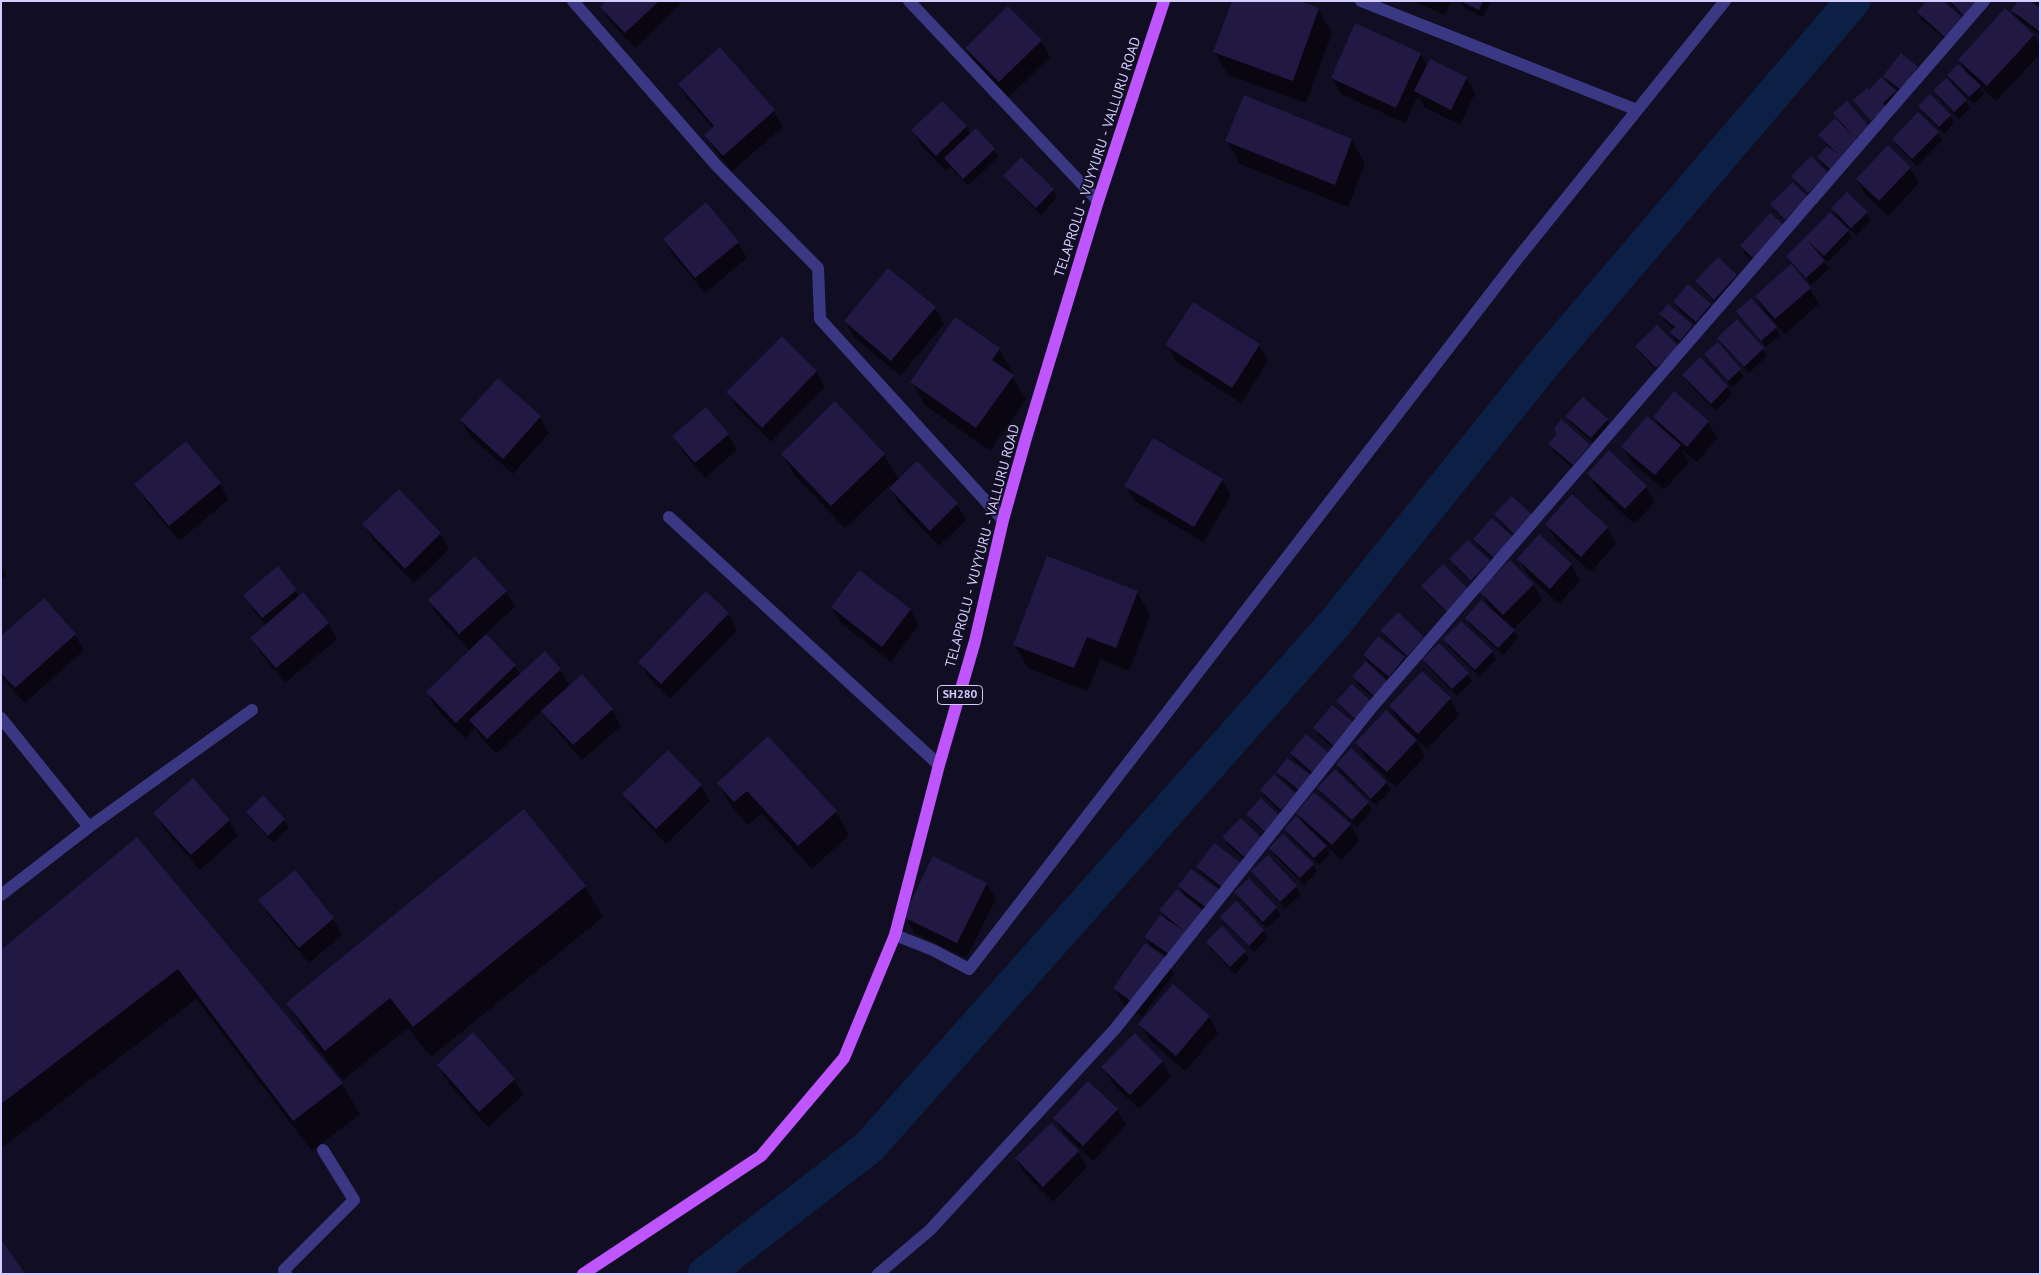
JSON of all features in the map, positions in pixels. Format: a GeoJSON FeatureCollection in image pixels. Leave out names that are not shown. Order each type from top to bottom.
{"type":"FeatureCollection","features":[{"type":"Feature","properties":{"kind":"main road","name":"TELAPROLU - VUYYURU - VALLURU ROAD"},"geometry":{"type":"LineString","coordinates":[[583,1274],[761,1156],[844,1058],[895,935],[939,765],[975,641],[1003,520],[1098,201],[1164,1]]}},
{"type":"Feature","properties":{"kind":"street"},"geometry":{"type":"LineString","coordinates":[[573,1],[717,166],[818,268],[820,319],[1003,520]]}},
{"type":"Feature","properties":{"kind":"street"},"geometry":{"type":"LineString","coordinates":[[909,1],[1098,201]]}},
{"type":"Feature","properties":{"kind":"street"},"geometry":{"type":"LineString","coordinates":[[1361,1],[1637,110]]}},
{"type":"Feature","properties":{"kind":"street"},"geometry":{"type":"LineString","coordinates":[[895,935],[933,950],[970,969],[1512,266],[1725,1]]}},
{"type":"Feature","properties":{"kind":"street"},"geometry":{"type":"LineString","coordinates":[[878,1274],[930,1230],[1115,1029],[1372,707],[1984,1]]}},
{"type":"Feature","properties":{"kind":"street"},"geometry":{"type":"LineString","coordinates":[[669,517],[939,765]]}},
{"type":"Feature","properties":{"kind":"street"},"geometry":{"type":"LineString","coordinates":[[1,895],[90,827],[252,710]]}},
{"type":"Feature","properties":{"kind":"street"},"geometry":{"type":"LineString","coordinates":[[1,718],[90,827]]}},
{"type":"Feature","properties":{"kind":"street"},"geometry":{"type":"LineString","coordinates":[[286,1274],[284,1270],[354,1200],[323,1150]]}},
{"type":"Feature","properties":{"kind":"building"},"geometry":{"type":"Polygon","coordinates":[[[606,1],[659,1],[625,33],[600,7],[606,1]]]}},
{"type":"Feature","properties":{"kind":"building"},"geometry":{"type":"Polygon","coordinates":[[[1232,1],[1300,1],[1319,8],[1293,81],[1213,52],[1232,1]]]}},
{"type":"Feature","properties":{"kind":"building"},"geometry":{"type":"Polygon","coordinates":[[[1460,1],[1483,1],[1479,10],[1460,1]]]}},
{"type":"Feature","properties":{"kind":"building"},"geometry":{"type":"Polygon","coordinates":[[[1926,1],[1943,1],[1962,17],[1945,37],[1917,12],[1926,1]]]}},
{"type":"Feature","properties":{"kind":"building"},"geometry":{"type":"Polygon","coordinates":[[[1950,1],[1979,1],[1964,16],[1950,1]]]}},
{"type":"Feature","properties":{"kind":"building"},"geometry":{"type":"Polygon","coordinates":[[[2018,1],[2030,1],[2040,8],[2039,31],[2011,10],[2018,1]]]}},
{"type":"Feature","properties":{"kind":"building"},"geometry":{"type":"Polygon","coordinates":[[[1008,6],[1042,40],[999,82],[965,48],[1008,6]]]}},
{"type":"Feature","properties":{"kind":"building"},"geometry":{"type":"Polygon","coordinates":[[[2005,8],[2034,35],[1987,86],[1958,60],[2005,8]]]}},
{"type":"Feature","properties":{"kind":"building"},"geometry":{"type":"Polygon","coordinates":[[[1355,23],[1421,53],[1396,108],[1331,78],[1355,23]]]}},
{"type":"Feature","properties":{"kind":"building"},"geometry":{"type":"Polygon","coordinates":[[[720,47],[775,110],[723,156],[704,135],[714,126],[678,84],[720,47]]]}},
{"type":"Feature","properties":{"kind":"building"},"geometry":{"type":"Polygon","coordinates":[[[1901,53],[1918,67],[1901,90],[1883,76],[1901,53]]]}},
{"type":"Feature","properties":{"kind":"building"},"geometry":{"type":"Polygon","coordinates":[[[1430,59],[1467,77],[1451,110],[1414,91],[1430,59]]]}},
{"type":"Feature","properties":{"kind":"building"},"geometry":{"type":"Polygon","coordinates":[[[1958,64],[1981,86],[1969,97],[1947,75],[1958,64]]]}},
{"type":"Feature","properties":{"kind":"building"},"geometry":{"type":"Polygon","coordinates":[[[1881,77],[1896,91],[1883,103],[1886,107],[1871,121],[1853,100],[1868,87],[1869,90],[1881,77]]]}},
{"type":"Feature","properties":{"kind":"building"},"geometry":{"type":"Polygon","coordinates":[[[1946,78],[1967,100],[1954,112],[1933,90],[1946,78]]]}},
{"type":"Feature","properties":{"kind":"building"},"geometry":{"type":"Polygon","coordinates":[[[1930,94],[1951,115],[1939,127],[1918,106],[1930,94]]]}},
{"type":"Feature","properties":{"kind":"building"},"geometry":{"type":"Polygon","coordinates":[[[1244,95],[1352,139],[1335,185],[1225,141],[1244,95]]]}},
{"type":"Feature","properties":{"kind":"building"},"geometry":{"type":"Polygon","coordinates":[[[942,101],[967,126],[936,156],[911,130],[942,101]]]}},
{"type":"Feature","properties":{"kind":"building"},"geometry":{"type":"Polygon","coordinates":[[[1847,101],[1869,126],[1831,170],[1817,157],[1827,146],[1838,154],[1818,135],[1835,118],[1853,136],[1833,113],[1847,101]]]}},
{"type":"Feature","properties":{"kind":"building"},"geometry":{"type":"Polygon","coordinates":[[[1918,112],[1939,132],[1912,159],[1892,139],[1918,112]]]}},
{"type":"Feature","properties":{"kind":"building"},"geometry":{"type":"Polygon","coordinates":[[[976,128],[995,149],[963,179],[944,158],[976,128]]]}},
{"type":"Feature","properties":{"kind":"building"},"geometry":{"type":"Polygon","coordinates":[[[1888,145],[1911,167],[1879,201],[1856,179],[1888,145]]]}},
{"type":"Feature","properties":{"kind":"building"},"geometry":{"type":"Polygon","coordinates":[[[1811,156],[1828,173],[1808,193],[1791,176],[1811,156]]]}},
{"type":"Feature","properties":{"kind":"building"},"geometry":{"type":"Polygon","coordinates":[[[1021,157],[1054,189],[1036,208],[1003,176],[1021,157]]]}},
{"type":"Feature","properties":{"kind":"building"},"geometry":{"type":"Polygon","coordinates":[[[1793,182],[1808,197],[1785,220],[1770,204],[1793,182]]]}},
{"type":"Feature","properties":{"kind":"building"},"geometry":{"type":"Polygon","coordinates":[[[1847,192],[1868,212],[1851,228],[1831,208],[1847,192]]]}},
{"type":"Feature","properties":{"kind":"building"},"geometry":{"type":"Polygon","coordinates":[[[706,202],[739,242],[695,278],[663,239],[706,202]]]}},
{"type":"Feature","properties":{"kind":"building"},"geometry":{"type":"Polygon","coordinates":[[[1830,212],[1849,230],[1824,256],[1808,241],[1825,261],[1806,278],[1786,256],[1830,212]]]}},
{"type":"Feature","properties":{"kind":"building"},"geometry":{"type":"Polygon","coordinates":[[[1770,213],[1784,225],[1754,259],[1740,246],[1770,213]]]}},
{"type":"Feature","properties":{"kind":"building"},"geometry":{"type":"Polygon","coordinates":[[[1718,257],[1737,275],[1714,300],[1695,281],[1718,257]]]}},
{"type":"Feature","properties":{"kind":"building"},"geometry":{"type":"Polygon","coordinates":[[[1791,264],[1811,288],[1775,319],[1755,296],[1791,264]]]}},
{"type":"Feature","properties":{"kind":"building"},"geometry":{"type":"Polygon","coordinates":[[[888,268],[936,307],[891,361],[844,321],[888,268]]]}},
{"type":"Feature","properties":{"kind":"building"},"geometry":{"type":"Polygon","coordinates":[[[1688,284],[1711,304],[1696,322],[1673,302],[1688,284]]]}},
{"type":"Feature","properties":{"kind":"building"},"geometry":{"type":"Polygon","coordinates":[[[1751,298],[1777,327],[1761,341],[1736,311],[1751,298]]]}},
{"type":"Feature","properties":{"kind":"building"},"geometry":{"type":"Polygon","coordinates":[[[1193,302],[1260,344],[1232,388],[1165,345],[1193,302]]]}},
{"type":"Feature","properties":{"kind":"building"},"geometry":{"type":"Polygon","coordinates":[[[1668,304],[1693,325],[1680,341],[1670,333],[1675,327],[1659,314],[1668,304]]]}},
{"type":"Feature","properties":{"kind":"building"},"geometry":{"type":"Polygon","coordinates":[[[955,317],[1000,348],[992,360],[1014,375],[976,428],[910,382],[955,317]]]}},
{"type":"Feature","properties":{"kind":"building"},"geometry":{"type":"Polygon","coordinates":[[[1737,319],[1764,348],[1744,367],[1717,338],[1737,319]]]}},
{"type":"Feature","properties":{"kind":"building"},"geometry":{"type":"Polygon","coordinates":[[[1657,325],[1679,347],[1656,368],[1635,346],[1657,325]]]}},
{"type":"Feature","properties":{"kind":"building"},"geometry":{"type":"Polygon","coordinates":[[[782,336],[817,371],[762,428],[726,392],[782,336]]]}},
{"type":"Feature","properties":{"kind":"building"},"geometry":{"type":"Polygon","coordinates":[[[1718,342],[1741,369],[1728,381],[1704,354],[1718,342]]]}},
{"type":"Feature","properties":{"kind":"building"},"geometry":{"type":"Polygon","coordinates":[[[1700,357],[1728,386],[1711,404],[1682,375],[1700,357]]]}},
{"type":"Feature","properties":{"kind":"building"},"geometry":{"type":"Polygon","coordinates":[[[498,378],[541,416],[503,459],[460,420],[498,378]]]}},
{"type":"Feature","properties":{"kind":"building"},"geometry":{"type":"Polygon","coordinates":[[[1674,391],[1709,421],[1687,447],[1653,417],[1674,391]]]}},
{"type":"Feature","properties":{"kind":"building"},"geometry":{"type":"Polygon","coordinates":[[[1583,397],[1608,419],[1591,438],[1565,416],[1583,397]]]}},
{"type":"Feature","properties":{"kind":"building"},"geometry":{"type":"Polygon","coordinates":[[[835,401],[885,454],[831,506],[781,454],[835,401]]]}},
{"type":"Feature","properties":{"kind":"building"},"geometry":{"type":"Polygon","coordinates":[[[706,407],[729,434],[695,463],[672,436],[706,407]]]}},
{"type":"Feature","properties":{"kind":"building"},"geometry":{"type":"Polygon","coordinates":[[[1647,416],[1681,445],[1655,475],[1621,447],[1647,416]]]}},
{"type":"Feature","properties":{"kind":"building"},"geometry":{"type":"Polygon","coordinates":[[[1561,419],[1590,445],[1573,465],[1548,444],[1557,434],[1554,428],[1561,419]]]}},
{"type":"Feature","properties":{"kind":"building"},"geometry":{"type":"Polygon","coordinates":[[[1153,438],[1223,479],[1194,527],[1124,486],[1153,438]]]}},
{"type":"Feature","properties":{"kind":"building"},"geometry":{"type":"Polygon","coordinates":[[[186,441],[221,483],[169,526],[134,484],[186,441]]]}},
{"type":"Feature","properties":{"kind":"building"},"geometry":{"type":"Polygon","coordinates":[[[1609,450],[1647,486],[1625,509],[1587,474],[1609,450]]]}},
{"type":"Feature","properties":{"kind":"building"},"geometry":{"type":"Polygon","coordinates":[[[917,461],[958,503],[930,531],[889,488],[917,461]]]}},
{"type":"Feature","properties":{"kind":"building"},"geometry":{"type":"Polygon","coordinates":[[[399,489],[441,533],[405,569],[362,524],[399,489]]]}},
{"type":"Feature","properties":{"kind":"building"},"geometry":{"type":"Polygon","coordinates":[[[1572,494],[1608,527],[1581,557],[1545,524],[1572,494]]]}},
{"type":"Feature","properties":{"kind":"building"},"geometry":{"type":"Polygon","coordinates":[[[1512,496],[1532,515],[1514,534],[1494,514],[1512,496]]]}},
{"type":"Feature","properties":{"kind":"building"},"geometry":{"type":"Polygon","coordinates":[[[1492,518],[1513,537],[1494,558],[1473,539],[1492,518]]]}},
{"type":"Feature","properties":{"kind":"building"},"geometry":{"type":"Polygon","coordinates":[[[1539,534],[1572,564],[1550,589],[1517,559],[1539,534]]]}},
{"type":"Feature","properties":{"kind":"building"},"geometry":{"type":"Polygon","coordinates":[[[1468,540],[1490,561],[1471,581],[1449,559],[1468,540]]]}},
{"type":"Feature","properties":{"kind":"building"},"geometry":{"type":"Polygon","coordinates":[[[475,556],[507,591],[459,634],[428,600],[475,556]]]}},
{"type":"Feature","properties":{"kind":"building"},"geometry":{"type":"Polygon","coordinates":[[[1047,556],[1138,591],[1116,648],[1087,637],[1074,668],[1013,645],[1047,556]]]}},
{"type":"Feature","properties":{"kind":"building"},"geometry":{"type":"Polygon","coordinates":[[[1510,560],[1534,584],[1503,615],[1479,591],[1510,560]]]}},
{"type":"Feature","properties":{"kind":"building"},"geometry":{"type":"Polygon","coordinates":[[[1443,564],[1468,589],[1447,612],[1421,586],[1443,564]]]}},
{"type":"Feature","properties":{"kind":"building"},"geometry":{"type":"Polygon","coordinates":[[[278,566],[297,590],[262,618],[243,595],[278,566]]]}},
{"type":"Feature","properties":{"kind":"building"},"geometry":{"type":"Polygon","coordinates":[[[859,570],[911,609],[882,647],[831,607],[859,570]]]}},
{"type":"Feature","properties":{"kind":"building"},"geometry":{"type":"Polygon","coordinates":[[[706,591],[729,613],[661,684],[638,662],[706,591]]]}},
{"type":"Feature","properties":{"kind":"building"},"geometry":{"type":"Polygon","coordinates":[[[303,592],[329,623],[276,668],[250,638],[303,592]]]}},
{"type":"Feature","properties":{"kind":"building"},"geometry":{"type":"Polygon","coordinates":[[[44,598],[76,634],[15,688],[1,673],[1,636],[44,598]]]}},
{"type":"Feature","properties":{"kind":"building"},"geometry":{"type":"Polygon","coordinates":[[[1481,600],[1515,630],[1498,648],[1465,618],[1481,600]]]}},
{"type":"Feature","properties":{"kind":"building"},"geometry":{"type":"Polygon","coordinates":[[[1398,612],[1424,637],[1407,656],[1380,630],[1398,612]]]}},
{"type":"Feature","properties":{"kind":"building"},"geometry":{"type":"Polygon","coordinates":[[[1461,621],[1493,651],[1475,670],[1443,639],[1461,621]]]}},
{"type":"Feature","properties":{"kind":"building"},"geometry":{"type":"Polygon","coordinates":[[[486,634],[516,665],[456,723],[426,692],[486,634]]]}},
{"type":"Feature","properties":{"kind":"building"},"geometry":{"type":"Polygon","coordinates":[[[1378,636],[1405,657],[1389,677],[1363,655],[1378,636]]]}},
{"type":"Feature","properties":{"kind":"building"},"geometry":{"type":"Polygon","coordinates":[[[1439,643],[1469,673],[1452,689],[1422,659],[1439,643]]]}},
{"type":"Feature","properties":{"kind":"building"},"geometry":{"type":"Polygon","coordinates":[[[545,651],[561,669],[487,739],[469,720],[545,651]]]}},
{"type":"Feature","properties":{"kind":"building"},"geometry":{"type":"Polygon","coordinates":[[[1366,661],[1388,682],[1374,696],[1352,676],[1366,661]]]}},
{"type":"Feature","properties":{"kind":"building"},"geometry":{"type":"Polygon","coordinates":[[[1422,671],[1451,698],[1418,734],[1389,706],[1422,671]]]}},
{"type":"Feature","properties":{"kind":"building"},"geometry":{"type":"Polygon","coordinates":[[[582,674],[613,709],[573,745],[541,711],[582,674]]]}},
{"type":"Feature","properties":{"kind":"building"},"geometry":{"type":"Polygon","coordinates":[[[1352,684],[1372,702],[1356,720],[1336,701],[1352,684]]]}},
{"type":"Feature","properties":{"kind":"building"},"geometry":{"type":"Polygon","coordinates":[[[1332,705],[1354,723],[1334,746],[1313,728],[1332,705]]]}},
{"type":"Feature","properties":{"kind":"building"},"geometry":{"type":"Polygon","coordinates":[[[1386,710],[1417,740],[1387,772],[1355,743],[1386,710]]]}},
{"type":"Feature","properties":{"kind":"building"},"geometry":{"type":"Polygon","coordinates":[[[1306,734],[1330,754],[1313,773],[1290,753],[1306,734]]]}},
{"type":"Feature","properties":{"kind":"building"},"geometry":{"type":"Polygon","coordinates":[[[768,736],[837,811],[798,846],[747,791],[734,802],[717,783],[768,736]]]}},
{"type":"Feature","properties":{"kind":"building"},"geometry":{"type":"Polygon","coordinates":[[[1351,748],[1387,782],[1371,799],[1336,764],[1351,748]]]}},
{"type":"Feature","properties":{"kind":"building"},"geometry":{"type":"Polygon","coordinates":[[[668,750],[702,785],[656,829],[622,794],[668,750]]]}},
{"type":"Feature","properties":{"kind":"building"},"geometry":{"type":"Polygon","coordinates":[[[1287,758],[1311,775],[1299,790],[1276,772],[1287,758]]]}},
{"type":"Feature","properties":{"kind":"building"},"geometry":{"type":"Polygon","coordinates":[[[1335,769],[1369,802],[1352,820],[1317,788],[1335,769]]]}},
{"type":"Feature","properties":{"kind":"building"},"geometry":{"type":"Polygon","coordinates":[[[1274,774],[1296,794],[1281,810],[1260,790],[1274,774]]]}},
{"type":"Feature","properties":{"kind":"building"},"geometry":{"type":"Polygon","coordinates":[[[193,778],[230,820],[191,855],[153,813],[193,778]]]}},
{"type":"Feature","properties":{"kind":"building"},"geometry":{"type":"Polygon","coordinates":[[[1314,792],[1351,824],[1332,845],[1296,813],[1314,792]]]}},
{"type":"Feature","properties":{"kind":"building"},"geometry":{"type":"Polygon","coordinates":[[[263,795],[285,819],[268,836],[246,812],[263,795]]]}},
{"type":"Feature","properties":{"kind":"building"},"geometry":{"type":"Polygon","coordinates":[[[1261,798],[1281,817],[1266,833],[1246,814],[1261,798]]]}},
{"type":"Feature","properties":{"kind":"building"},"geometry":{"type":"Polygon","coordinates":[[[524,809],[586,886],[413,1027],[390,998],[325,1051],[286,1003],[524,809]]]}},
{"type":"Feature","properties":{"kind":"building"},"geometry":{"type":"Polygon","coordinates":[[[1296,816],[1327,846],[1314,858],[1284,829],[1296,816]]]}},
{"type":"Feature","properties":{"kind":"building"},"geometry":{"type":"Polygon","coordinates":[[[1241,818],[1262,838],[1244,857],[1222,837],[1241,818]]]}},
{"type":"Feature","properties":{"kind":"building"},"geometry":{"type":"Polygon","coordinates":[[[1283,834],[1314,864],[1300,878],[1269,848],[1283,834]]]}},
{"type":"Feature","properties":{"kind":"building"},"geometry":{"type":"Polygon","coordinates":[[[137,837],[343,1083],[293,1121],[178,969],[1,1104],[1,950],[137,837]]]}},
{"type":"Feature","properties":{"kind":"building"},"geometry":{"type":"Polygon","coordinates":[[[1214,843],[1241,863],[1222,887],[1196,867],[1214,843]]]}},
{"type":"Feature","properties":{"kind":"building"},"geometry":{"type":"Polygon","coordinates":[[[1268,855],[1297,886],[1280,902],[1251,871],[1268,855]]]}},
{"type":"Feature","properties":{"kind":"building"},"geometry":{"type":"Polygon","coordinates":[[[933,856],[987,883],[957,943],[903,917],[933,856]]]}},
{"type":"Feature","properties":{"kind":"building"},"geometry":{"type":"Polygon","coordinates":[[[1191,869],[1219,890],[1205,907],[1178,886],[1191,869]]]}},
{"type":"Feature","properties":{"kind":"building"},"geometry":{"type":"Polygon","coordinates":[[[295,870],[334,918],[299,948],[258,900],[295,870]]]}},
{"type":"Feature","properties":{"kind":"building"},"geometry":{"type":"Polygon","coordinates":[[[1249,878],[1277,907],[1263,922],[1234,892],[1249,878]]]}},
{"type":"Feature","properties":{"kind":"building"},"geometry":{"type":"Polygon","coordinates":[[[1177,889],[1203,911],[1185,932],[1159,910],[1177,889]]]}},
{"type":"Feature","properties":{"kind":"building"},"geometry":{"type":"Polygon","coordinates":[[[1236,901],[1264,930],[1249,946],[1220,917],[1236,901]]]}},
{"type":"Feature","properties":{"kind":"building"},"geometry":{"type":"Polygon","coordinates":[[[1160,915],[1185,932],[1169,954],[1144,937],[1160,915]]]}},
{"type":"Feature","properties":{"kind":"building"},"geometry":{"type":"Polygon","coordinates":[[[1222,926],[1246,951],[1230,967],[1206,942],[1222,926]]]}},
{"type":"Feature","properties":{"kind":"building"},"geometry":{"type":"Polygon","coordinates":[[[1145,943],[1165,957],[1133,1003],[1113,988],[1145,943]]]}},
{"type":"Feature","properties":{"kind":"building"},"geometry":{"type":"Polygon","coordinates":[[[1173,984],[1210,1016],[1176,1056],[1138,1024],[1173,984]]]}},
{"type":"Feature","properties":{"kind":"building"},"geometry":{"type":"Polygon","coordinates":[[[473,1032],[515,1079],[479,1112],[437,1065],[473,1032]]]}},
{"type":"Feature","properties":{"kind":"building"},"geometry":{"type":"Polygon","coordinates":[[[1135,1033],[1163,1061],[1130,1095],[1101,1067],[1135,1033]]]}},
{"type":"Feature","properties":{"kind":"building"},"geometry":{"type":"Polygon","coordinates":[[[1088,1081],[1118,1109],[1083,1146],[1053,1118],[1088,1081]]]}},
{"type":"Feature","properties":{"kind":"building"},"geometry":{"type":"Polygon","coordinates":[[[1051,1123],[1079,1151],[1043,1187],[1015,1158],[1051,1123]]]}},
{"type":"Feature","properties":{"kind":"building"},"geometry":{"type":"Polygon","coordinates":[[[1,1239],[25,1274],[1,1274],[1,1239]]]}},
{"type":"Feature","properties":{"kind":"waterway"},"geometry":{"type":"LineString","coordinates":[[705,1274],[869,1147],[1335,623],[1545,362],[1853,1]]}}]}
